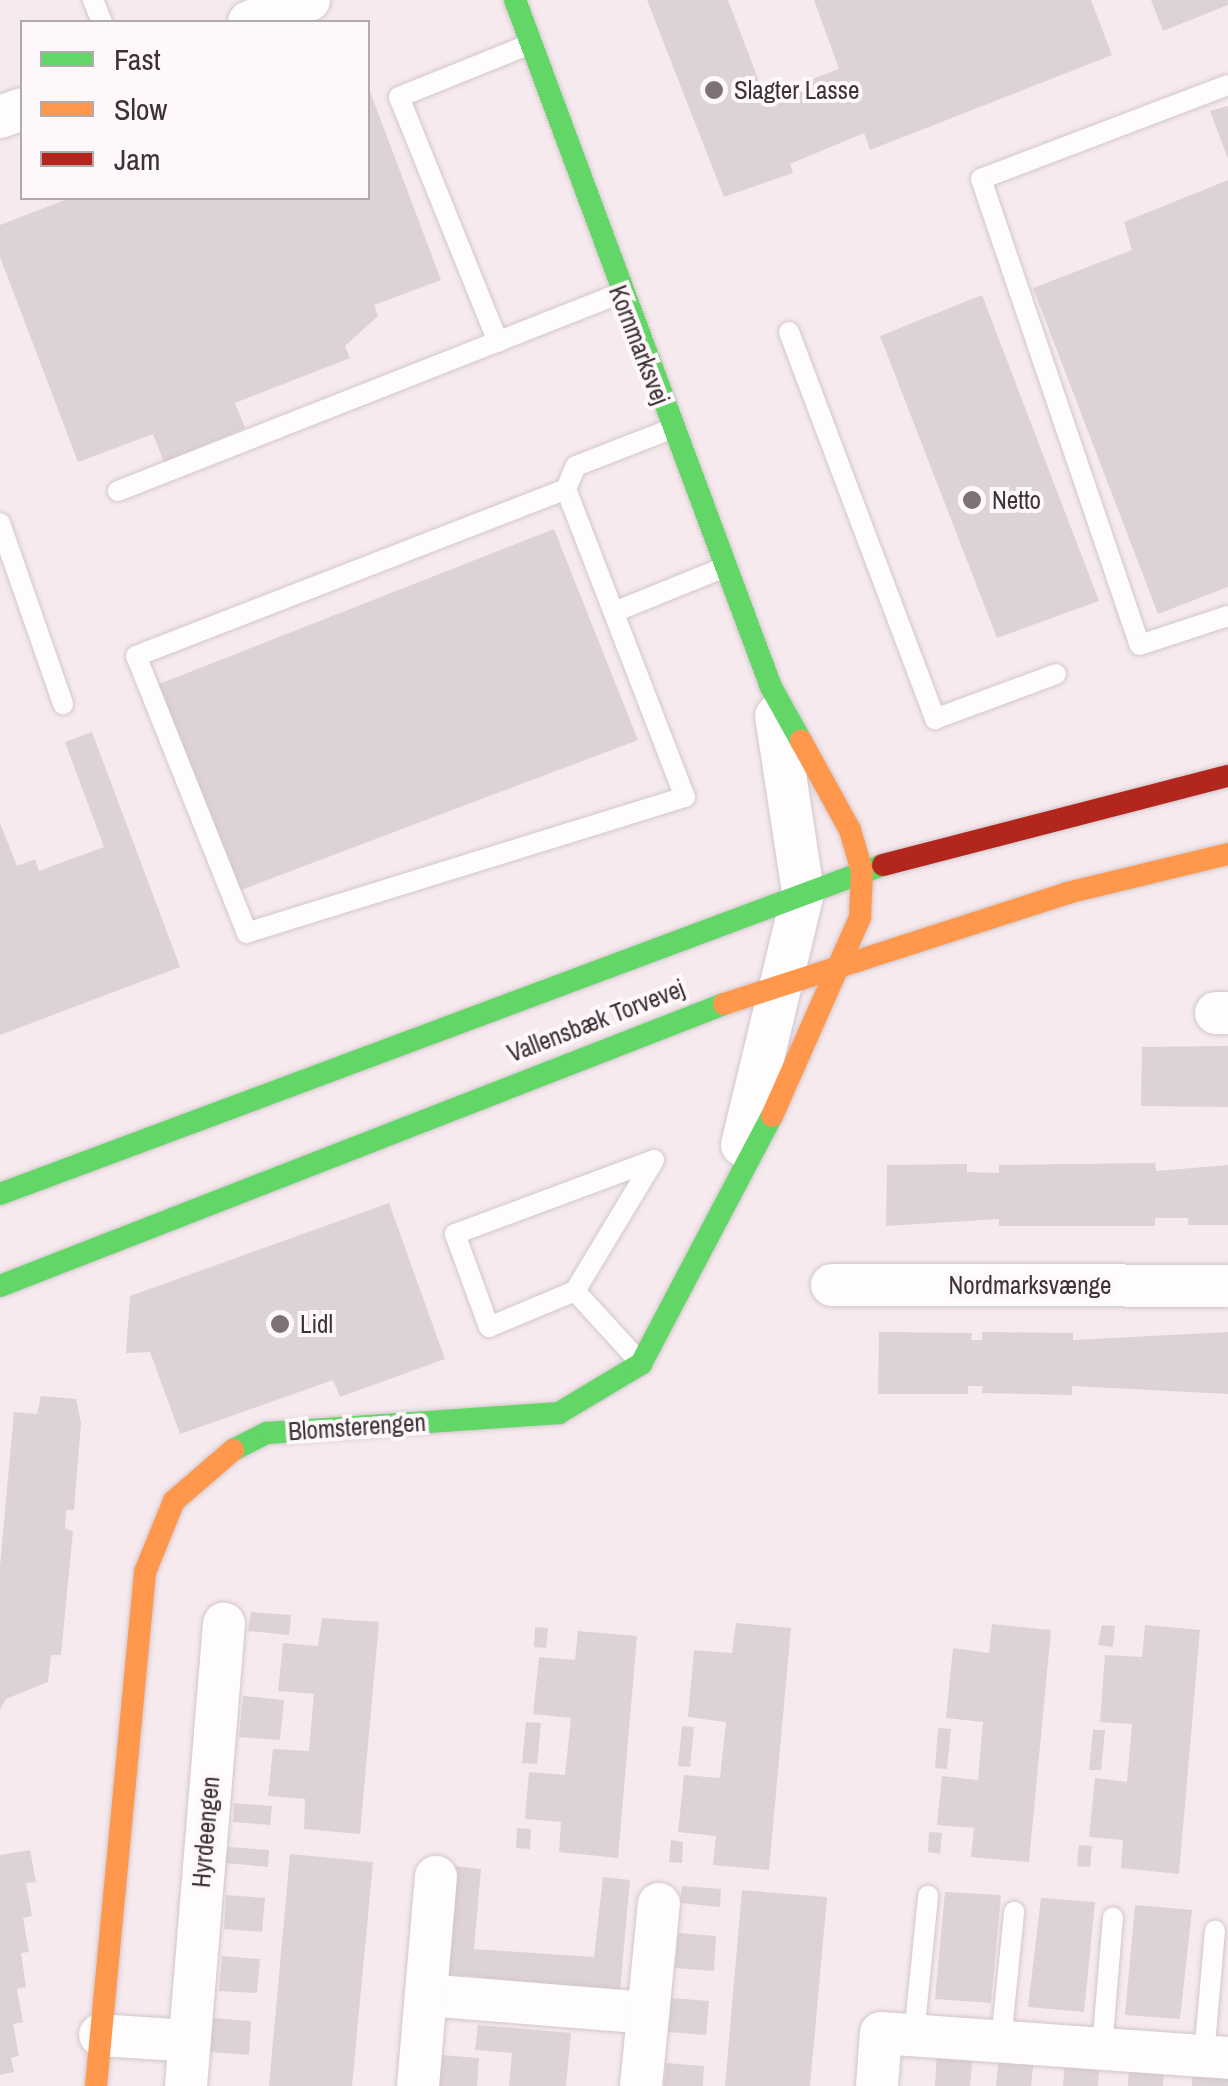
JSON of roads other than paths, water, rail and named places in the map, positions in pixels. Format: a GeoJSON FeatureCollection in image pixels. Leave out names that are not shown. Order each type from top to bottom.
{"type":"FeatureCollection","features":[{"type":"Feature","properties":{"kind":"street"},"geometry":{"type":"LineString","coordinates":[[255,20],[309,0]]}},
{"type":"Feature","properties":{"kind":"street","name":"Kornmarksvej"},"geometry":{"type":"LineString","coordinates":[[515,0],[618,294],[771,687],[842,811],[862,872]]}},
{"type":"Feature","properties":{"kind":"street","name":"Kornmarksvej"},"geometry":{"type":"LineString","coordinates":[[771,687],[803,892],[787,979]]}},
{"type":"Feature","properties":{"kind":"street","name":"Vallensbæk Torvevej"},"geometry":{"type":"LineString","coordinates":[[0,1194],[803,892],[862,872],[1228,776]]}},
{"type":"Feature","properties":{"kind":"street","name":"Vallensbæk Torvevej"},"geometry":{"type":"LineString","coordinates":[[0,1286],[787,979],[1228,854]]}},
{"type":"Feature","properties":{"kind":"street","name":"Blomsterengen"},"geometry":{"type":"LineString","coordinates":[[96,2086],[145,1572],[174,1501],[216,1458],[267,1434],[559,1413],[641,1364],[677,1306],[732,1184],[849,959],[862,872]]}},
{"type":"Feature","properties":{"kind":"street","name":"Blomsterengen"},"geometry":{"type":"LineString","coordinates":[[732,1184],[787,979]]}},
{"type":"Feature","properties":{"kind":"street","name":"Nordmarksvænge"},"geometry":{"type":"LineString","coordinates":[[832,1285],[1228,1286]]}},
{"type":"Feature","properties":{"kind":"street","name":"Hyrdeengen"},"geometry":{"type":"LineString","coordinates":[[186,2086],[224,1624]]}},
{"type":"Feature","properties":{"kind":"street"},"geometry":{"type":"LineString","coordinates":[[418,2086],[436,1877]]}},
{"type":"Feature","properties":{"kind":"street"},"geometry":{"type":"LineString","coordinates":[[641,2086],[659,1904]]}},
{"type":"Feature","properties":{"kind":"street"},"geometry":{"type":"LineString","coordinates":[[426,1995],[648,2014]]}},
{"type":"Feature","properties":{"kind":"street"},"geometry":{"type":"LineString","coordinates":[[877,2086],[881,2033],[1216,2057]]}},
{"type":"Feature","properties":{"kind":"street"},"geometry":{"type":"LineString","coordinates":[[100,2035],[190,2041]]}},
{"type":"Feature","properties":{"kind":"lane"},"geometry":{"type":"LineString","coordinates":[[498,342],[399,97],[530,44]]}},
{"type":"Feature","properties":{"kind":"lane"},"geometry":{"type":"LineString","coordinates":[[1227,618],[1140,646],[981,179],[1228,85]]}},
{"type":"Feature","properties":{"kind":"lane"},"geometry":{"type":"LineString","coordinates":[[118,491],[618,294]]}},
{"type":"Feature","properties":{"kind":"lane"},"geometry":{"type":"LineString","coordinates":[[790,332],[935,719],[1056,674]]}},
{"type":"Feature","properties":{"kind":"lane"},"geometry":{"type":"LineString","coordinates":[[566,490],[136,656],[247,933],[685,797],[566,490],[576,466],[671,428]]}},
{"type":"Feature","properties":{"kind":"lane"},"geometry":{"type":"LineString","coordinates":[[0,523],[62,704]]}},
{"type":"Feature","properties":{"kind":"lane"},"geometry":{"type":"LineString","coordinates":[[614,612],[724,568]]}},
{"type":"Feature","properties":{"kind":"lane"},"geometry":{"type":"LineString","coordinates":[[654,1160],[592,1274],[576,1291],[489,1327],[455,1234],[654,1160]]}},
{"type":"Feature","properties":{"kind":"lane"},"geometry":{"type":"LineString","coordinates":[[576,1291],[641,1364]]}},
{"type":"Feature","properties":{"kind":"lane"},"geometry":{"type":"LineString","coordinates":[[914,2035],[928,1896]]}},
{"type":"Feature","properties":{"kind":"lane"},"geometry":{"type":"LineString","coordinates":[[1001,2041],[1014,1912]]}},
{"type":"Feature","properties":{"kind":"lane"},"geometry":{"type":"LineString","coordinates":[[1102,2048],[1113,1917]]}},
{"type":"Feature","properties":{"kind":"lane"},"geometry":{"type":"LineString","coordinates":[[1215,1930],[1216,2057]]}},
{"type":"Feature","properties":{"kind":"place","name":"Slagter Lasse"},"geometry":{"type":"Point","coordinates":[714,90]}},
{"type":"Feature","properties":{"kind":"place","name":"Netto"},"geometry":{"type":"Point","coordinates":[972,500]}},
{"type":"Feature","properties":{"kind":"place","name":"Lidl"},"geometry":{"type":"Point","coordinates":[280,1324]}}]}
